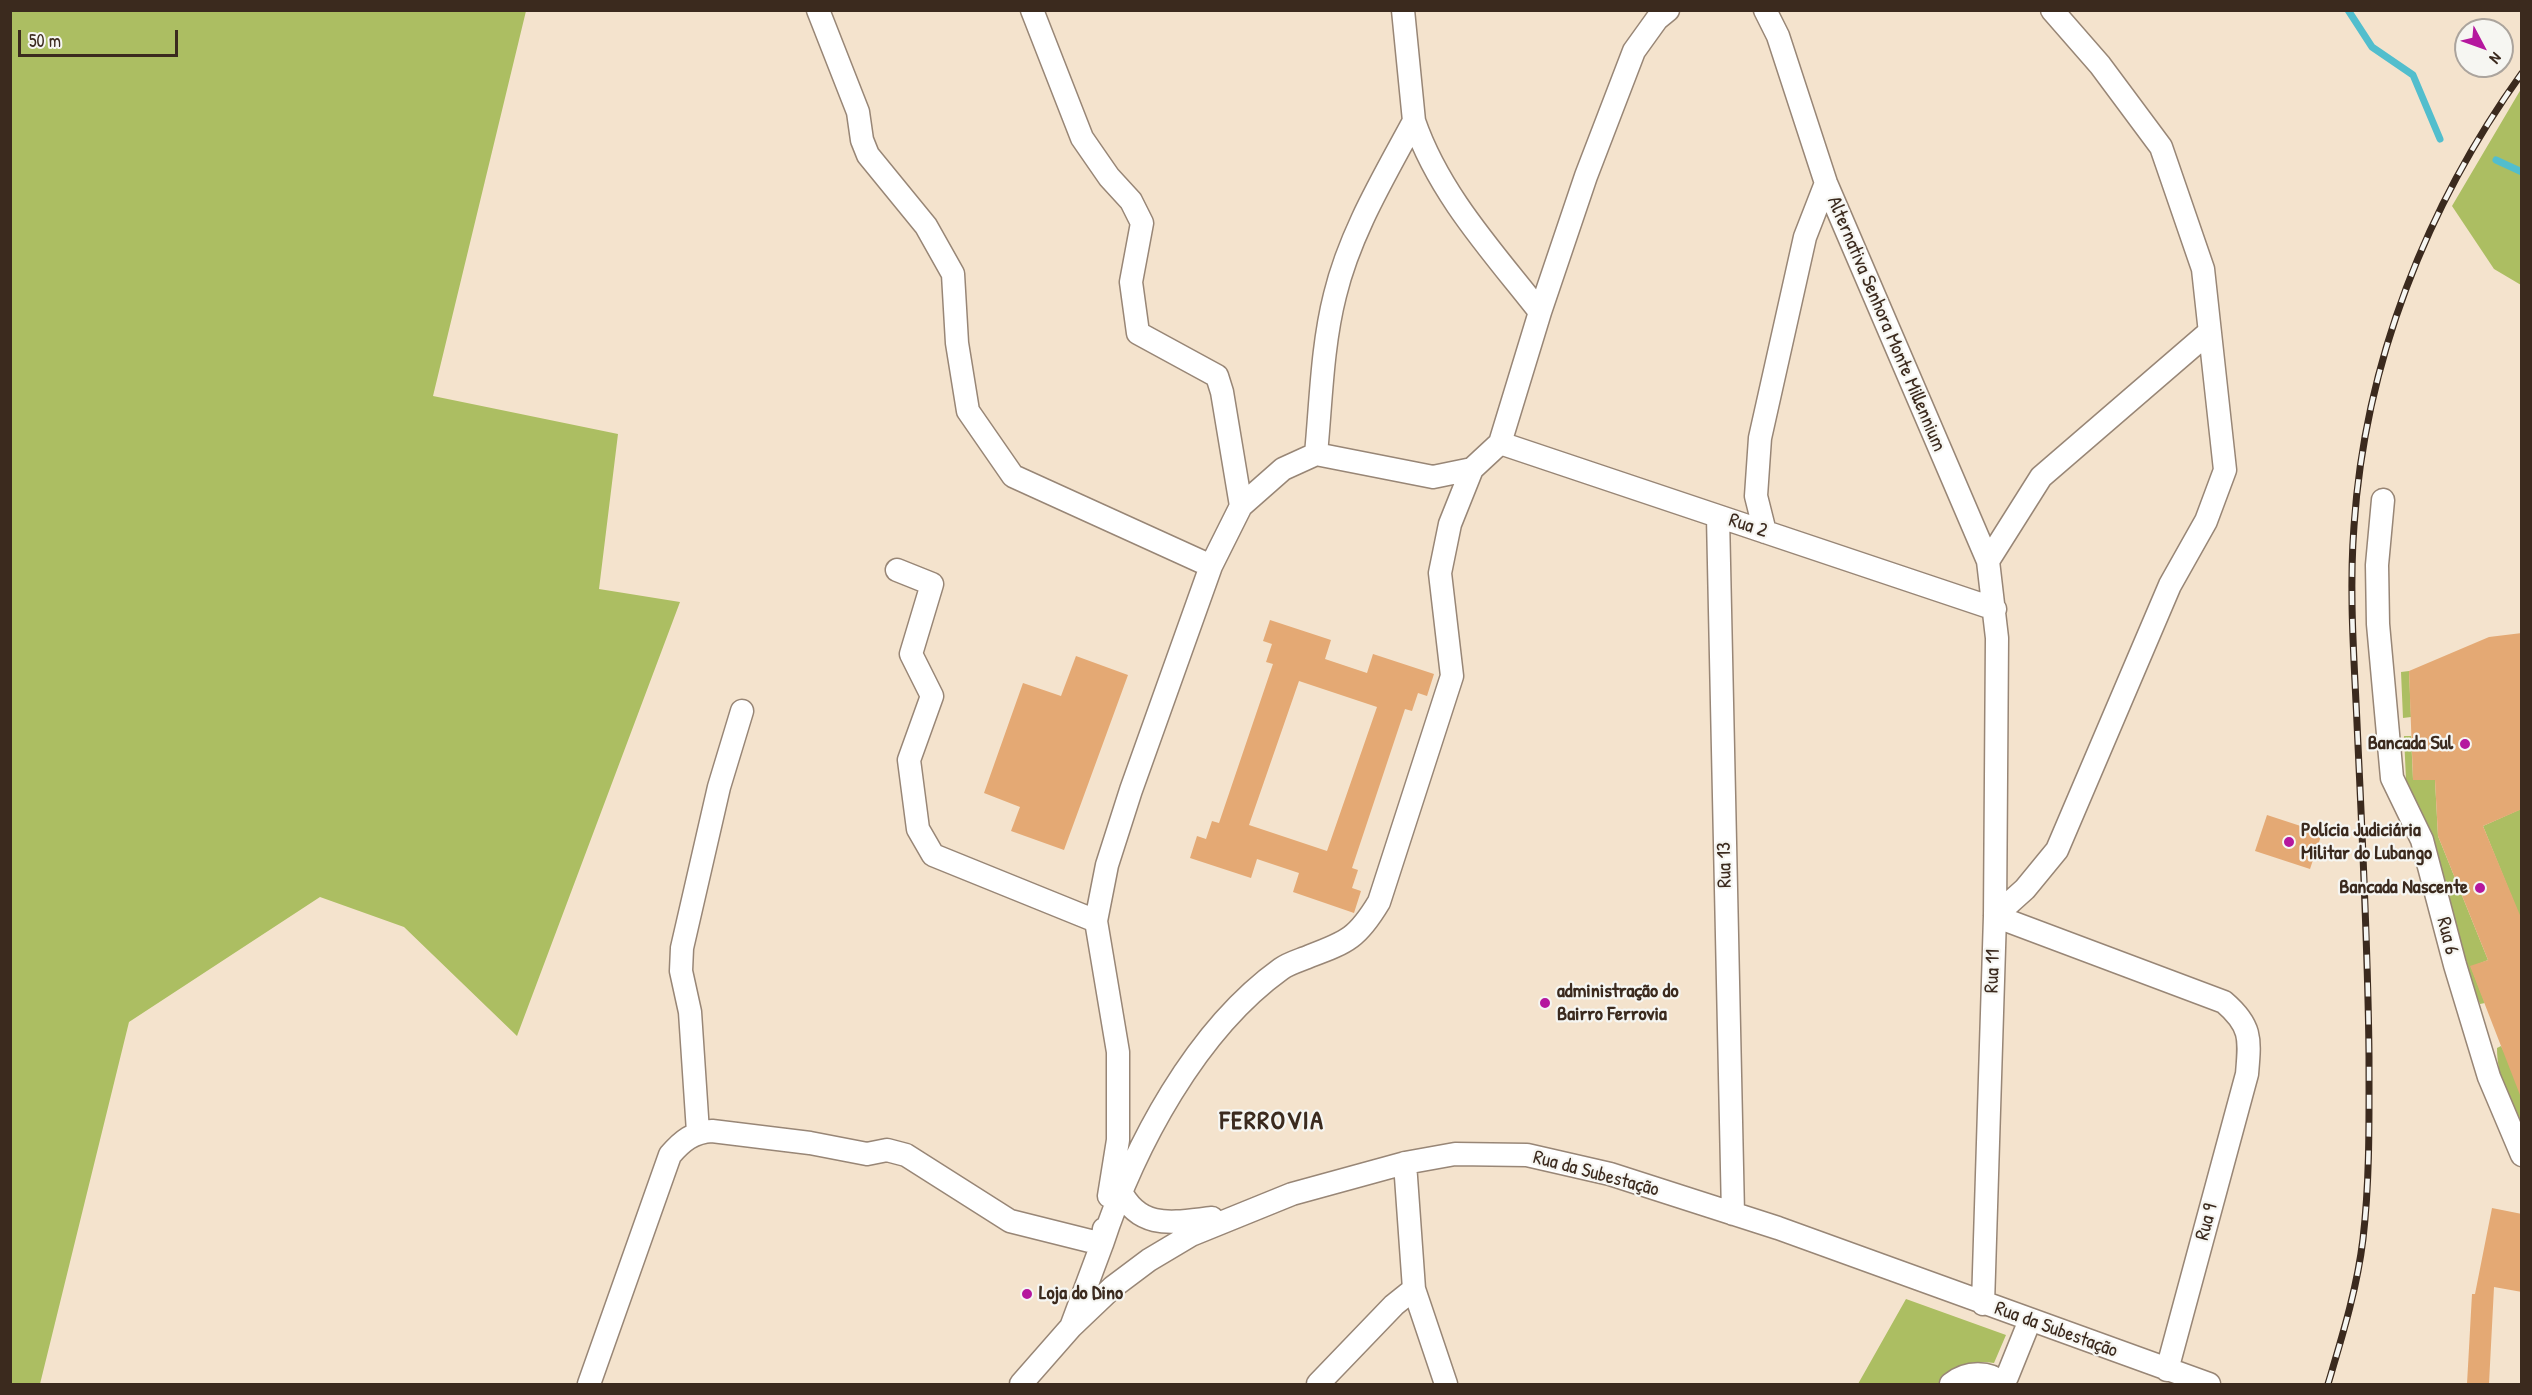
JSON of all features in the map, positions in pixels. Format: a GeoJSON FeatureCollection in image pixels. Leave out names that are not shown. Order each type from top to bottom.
{"type":"FeatureCollection","features":[{"type":"Feature","properties":{"kind":"street"},"geometry":{"type":"LineString","coordinates":[[818,10],[858,112],[862,140],[868,155],[926,226],[953,274],[957,343],[968,411],[1000,458],[1013,476],[1211,566]]}},
{"type":"Feature","properties":{"kind":"street"},"geometry":{"type":"LineString","coordinates":[[1032,10],[1082,138],[1110,177],[1131,201],[1142,223],[1131,282],[1138,333],[1217,376],[1222,392],[1241,506]]}},
{"type":"Feature","properties":{"kind":"street"},"geometry":{"type":"LineString","coordinates":[[1403,10],[1414,121],[1419,136],[1455,203],[1540,312]]}},
{"type":"Feature","properties":{"kind":"street"},"geometry":{"type":"LineString","coordinates":[[1071,1327],[1120,1190],[1144,1143],[1201,1048],[1238,1004],[1283,967],[1337,946],[1363,928],[1379,902],[1452,676],[1440,573],[1450,524],[1472,470],[1500,443],[1540,312],[1586,176],[1634,51],[1657,19],[1668,10]]}},
{"type":"Feature","properties":{"kind":"street","name":"Alternativa Senhora Monte Millennium"},"geometry":{"type":"LineString","coordinates":[[1765,10],[1778,36],[1826,183],[1988,561],[1997,638]]}},
{"type":"Feature","properties":{"kind":"street"},"geometry":{"type":"LineString","coordinates":[[1995,916],[2025,889],[2057,850],[2170,585],[2206,521],[2225,470],[2208,333],[2203,269],[2161,147],[2100,65],[2052,10]]}},
{"type":"Feature","properties":{"kind":"street"},"geometry":{"type":"LineString","coordinates":[[1316,454],[1330,316],[1335,292],[1355,233],[1414,121]]}},
{"type":"Feature","properties":{"kind":"street"},"geometry":{"type":"LineString","coordinates":[[1765,532],[1756,496],[1760,438],[1805,237],[1826,183]]}},
{"type":"Feature","properties":{"kind":"street"},"geometry":{"type":"LineString","coordinates":[[1988,561],[2042,477],[2208,333]]}},
{"type":"Feature","properties":{"kind":"street","name":"Rua 2"},"geometry":{"type":"LineString","coordinates":[[1500,443],[1995,609]]}},
{"type":"Feature","properties":{"kind":"street"},"geometry":{"type":"LineString","coordinates":[[1102,1244],[1118,1140],[1118,1052],[1095,921],[1107,865],[1131,790],[1211,566],[1241,506],[1283,469],[1316,454],[1433,477],[1472,470]]}},
{"type":"Feature","properties":{"kind":"street","name":"Rua 6"},"geometry":{"type":"LineString","coordinates":[[2383,500],[2377,565],[2378,624],[2392,778],[2422,840],[2455,965],[2489,1077],[2522,1155]]}},
{"type":"Feature","properties":{"kind":"street","name":"Rua 13"},"geometry":{"type":"LineString","coordinates":[[1718,517],[1732,1214]]}},
{"type":"Feature","properties":{"kind":"street"},"geometry":{"type":"LineString","coordinates":[[897,570],[932,584],[911,654],[932,696],[909,760],[918,829],[933,855],[1095,921]]}},
{"type":"Feature","properties":{"kind":"street","name":"Rua 11"},"geometry":{"type":"LineString","coordinates":[[1983,1304],[1995,916],[1997,638]]}},
{"type":"Feature","properties":{"kind":"street"},"geometry":{"type":"LineString","coordinates":[[698,1132],[690,1012],[681,971],[682,948],[719,787],[742,711]]}},
{"type":"Feature","properties":{"kind":"street","name":"Rua 9"},"geometry":{"type":"LineString","coordinates":[[1995,916],[2224,1002],[2238,1014],[2247,1028],[2249,1046],[2247,1074],[2167,1370]]}},
{"type":"Feature","properties":{"kind":"street"},"geometry":{"type":"LineString","coordinates":[[589,1384],[670,1155],[681,1142],[698,1132],[712,1131],[810,1143],[867,1154],[887,1150],[906,1155],[1010,1221],[1102,1244]]}},
{"type":"Feature","properties":{"kind":"street","name":"Rua da Subestação"},"geometry":{"type":"LineString","coordinates":[[1022,1384],[1071,1327],[1113,1287],[1149,1260],[1191,1234],[1292,1194],[1406,1163],[1455,1154],[1527,1155],[1610,1174],[1732,1214],[2209,1384]]}},
{"type":"Feature","properties":{"kind":"street"},"geometry":{"type":"LineString","coordinates":[[1406,1163],[1414,1289],[1446,1384]]}},
{"type":"Feature","properties":{"kind":"street"},"geometry":{"type":"LineString","coordinates":[[1120,1190],[1128,1207],[1155,1220],[1173,1223],[1235,1215]]}},
{"type":"Feature","properties":{"kind":"street"},"geometry":{"type":"LineString","coordinates":[[1318,1384],[1394,1305],[1414,1289]]}},
{"type":"Feature","properties":{"kind":"street"},"geometry":{"type":"LineString","coordinates":[[1951,1384],[1966,1376],[1978,1374],[2003,1383],[2030,1320]]}},
{"type":"Feature","properties":{"kind":"green space"},"geometry":{"type":"Polygon","coordinates":[[[10,11],[526,11],[433,396],[618,434],[599,589],[680,602],[517,1036],[404,927],[320,897],[129,1022],[40,1384],[10,1384],[10,11]]]}},
{"type":"Feature","properties":{"kind":"green space"},"geometry":{"type":"Polygon","coordinates":[[[2521,89],[2521,285],[2494,269],[2452,206],[2521,89]]]}},
{"type":"Feature","properties":{"kind":"green space"},"geometry":{"type":"Polygon","coordinates":[[[2409,671],[2411,717],[2403,718],[2401,672],[2409,671]]]}},
{"type":"Feature","properties":{"kind":"green space"},"geometry":{"type":"Polygon","coordinates":[[[2404,736],[2411,736],[2413,779],[2435,780],[2438,836],[2488,960],[2471,967],[2485,1003],[2480,1004],[2466,969],[2438,854],[2406,780],[2404,736]]]}},
{"type":"Feature","properties":{"kind":"green space"},"geometry":{"type":"Polygon","coordinates":[[[2521,809],[2521,920],[2483,826],[2521,809]]]}},
{"type":"Feature","properties":{"kind":"green space"},"geometry":{"type":"Polygon","coordinates":[[[2501,1046],[2521,1083],[2521,1131],[2499,1070],[2497,1048],[2501,1046]]]}},
{"type":"Feature","properties":{"kind":"green space"},"geometry":{"type":"Polygon","coordinates":[[[1906,1299],[2006,1335],[1994,1363],[1977,1362],[1963,1365],[1956,1368],[1938,1384],[1858,1384],[1906,1299]]]}},
{"type":"Feature","properties":{"kind":"building"},"geometry":{"type":"Polygon","coordinates":[[[1270,620],[1331,640],[1325,659],[1367,673],[1373,654],[1434,674],[1427,696],[1418,693],[1412,711],[1405,709],[1352,868],[1358,870],[1352,888],[1361,891],[1354,913],[1293,892],[1299,873],[1257,859],[1251,878],[1190,858],[1197,836],[1206,839],[1212,821],[1219,823],[1273,664],[1266,662],[1272,644],[1263,641],[1270,620]],[[1299,681],[1249,825],[1327,851],[1377,707],[1299,681]]]}},
{"type":"Feature","properties":{"kind":"building"},"geometry":{"type":"Polygon","coordinates":[[[2522,633],[2522,809],[2483,826],[2522,920],[2520,1095],[2470,966],[2488,960],[2438,836],[2435,780],[2413,780],[2409,671],[2489,637],[2522,633]]]}},
{"type":"Feature","properties":{"kind":"building"},"geometry":{"type":"Polygon","coordinates":[[[1076,656],[1128,675],[1064,850],[1011,831],[1020,807],[984,793],[1023,683],[1061,696],[1076,656]]]}},
{"type":"Feature","properties":{"kind":"building","name":"Polícia Judiciária Militar do Lubango"},"geometry":{"type":"Polygon","coordinates":[[[2267,815],[2322,833],[2310,869],[2255,851],[2267,815]]]}},
{"type":"Feature","properties":{"kind":"building"},"geometry":{"type":"Polygon","coordinates":[[[2492,1208],[2522,1214],[2522,1292],[2494,1287],[2489,1384],[2467,1384],[2472,1294],[2475,1294],[2492,1208]]]}},
{"type":"Feature","properties":{"kind":"waterway"},"geometry":{"type":"LineString","coordinates":[[2348,10],[2372,47],[2413,75],[2440,139]]}},
{"type":"Feature","properties":{"kind":"waterway"},"geometry":{"type":"LineString","coordinates":[[2496,160],[2522,172]]}},
{"type":"Feature","properties":{"kind":"railway"},"geometry":{"type":"LineString","coordinates":[[2328,1384],[2357,1276],[2363,1239],[2368,1171],[2367,973],[2352,600],[2354,526],[2360,465],[2387,345],[2406,288],[2457,176],[2522,73]]}},
{"type":"Feature","properties":{"kind":"place","name":"Bancada Sul"},"geometry":{"type":"Point","coordinates":[2465,744]}},
{"type":"Feature","properties":{"kind":"place","name":"Polícia Judiciária Militar do Lubango"},"geometry":{"type":"Point","coordinates":[2289,842]}},
{"type":"Feature","properties":{"kind":"place","name":"Bancada Nascente"},"geometry":{"type":"Point","coordinates":[2480,888]}},
{"type":"Feature","properties":{"kind":"place","name":"administração do Bairro Ferrovia"},"geometry":{"type":"Point","coordinates":[1545,1003]}},
{"type":"Feature","properties":{"kind":"place","name":"Loja do Dino"},"geometry":{"type":"Point","coordinates":[1027,1294]}},
{"type":"Feature","properties":{"kind":"district","name":"FERROVIA"},"geometry":{"type":"Point","coordinates":[1272,1122]}}]}
